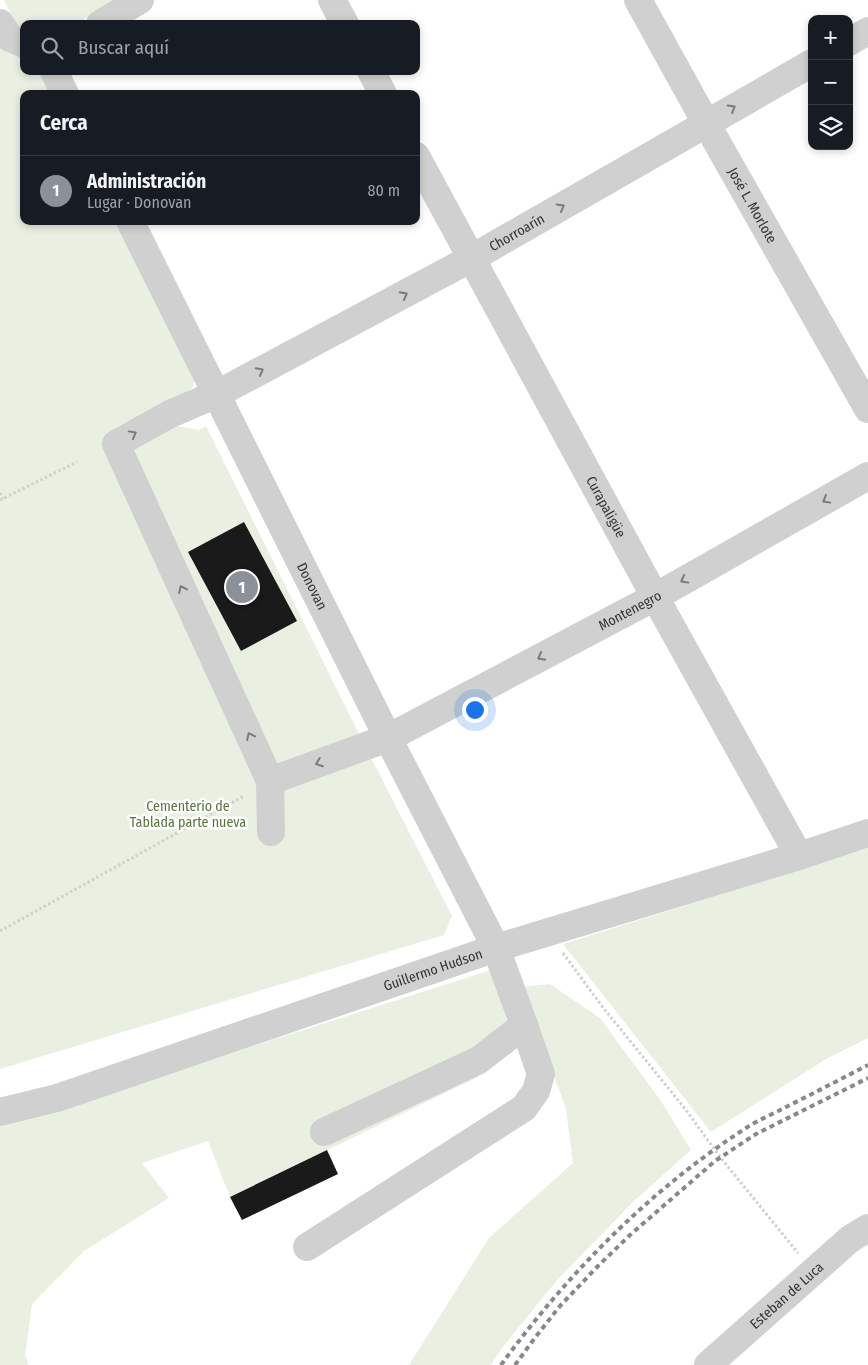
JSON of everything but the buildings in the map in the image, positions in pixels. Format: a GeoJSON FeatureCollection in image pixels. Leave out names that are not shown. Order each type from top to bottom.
{"type":"FeatureCollection","features":[{"type":"Feature","properties":{"kind":"street"},"geometry":{"type":"LineString","coordinates":[[107,20],[140,0]]}},
{"type":"Feature","properties":{"kind":"street"},"geometry":{"type":"LineString","coordinates":[[332,0],[343,20]]}},
{"type":"Feature","properties":{"kind":"street","name":"José L. Morlote"},"geometry":{"type":"LineString","coordinates":[[638,0],[868,409]]}},
{"type":"Feature","properties":{"kind":"street"},"geometry":{"type":"LineString","coordinates":[[0,23],[10,38],[20,42]]}},
{"type":"Feature","properties":{"kind":"street"},"geometry":{"type":"LineString","coordinates":[[853,40],[868,31]]}},
{"type":"Feature","properties":{"kind":"street","name":"Chorroarín"},"geometry":{"type":"LineString","coordinates":[[270,781],[116,444],[170,414],[217,394],[472,258],[808,65]]}},
{"type":"Feature","properties":{"kind":"street"},"geometry":{"type":"LineString","coordinates":[[56,75],[63,90]]}},
{"type":"Feature","properties":{"kind":"street"},"geometry":{"type":"LineString","coordinates":[[372,75],[381,90]]}},
{"type":"Feature","properties":{"kind":"street","name":"Curapaligüe"},"geometry":{"type":"LineString","coordinates":[[420,163],[655,596],[799,856]]}},
{"type":"Feature","properties":{"kind":"street","name":"Donovan"},"geometry":{"type":"LineString","coordinates":[[132,225],[388,738],[496,948],[541,1074],[536,1091],[524,1108],[307,1247]]}},
{"type":"Feature","properties":{"kind":"street","name":"Montenegro"},"geometry":{"type":"LineString","coordinates":[[270,781],[388,738],[655,596],[868,476]]}},
{"type":"Feature","properties":{"kind":"street"},"geometry":{"type":"LineString","coordinates":[[270,781],[271,832]]}},
{"type":"Feature","properties":{"kind":"street","name":"Guillermo Hudson"},"geometry":{"type":"LineString","coordinates":[[0,1112],[57,1098],[496,948],[868,834]]}},
{"type":"Feature","properties":{"kind":"street"},"geometry":{"type":"LineString","coordinates":[[324,1132],[479,1060],[524,1025]]}},
{"type":"Feature","properties":{"kind":"street","name":"Esteban de Luca"},"geometry":{"type":"LineString","coordinates":[[708,1365],[850,1240],[868,1228]]}},
{"type":"Feature","properties":{"kind":"path"},"geometry":{"type":"LineString","coordinates":[[0,494],[1,499],[77,462]]}},
{"type":"Feature","properties":{"kind":"path"},"geometry":{"type":"LineString","coordinates":[[0,931],[244,796]]}},
{"type":"Feature","properties":{"kind":"path"},"geometry":{"type":"LineString","coordinates":[[548,932],[601,1005],[813,1272]]}},
{"type":"Feature","properties":{"kind":"green space"},"geometry":{"type":"Polygon","coordinates":[[[4,0],[117,0],[82,20],[20,20],[20,32],[4,0]]]}},
{"type":"Feature","properties":{"kind":"green space","name":"Cementerio de Tablada parte nueva"},"geometry":{"type":"Polygon","coordinates":[[[0,37],[8,52],[20,49],[20,75],[46,75],[53,90],[20,90],[20,225],[121,225],[195,378],[193,386],[186,396],[177,426],[199,430],[206,426],[452,916],[444,935],[0,1069],[0,37]]]}},
{"type":"Feature","properties":{"kind":"green space"},"geometry":{"type":"Polygon","coordinates":[[[868,848],[868,1038],[826,1059],[711,1132],[563,944],[868,848]]]}},
{"type":"Feature","properties":{"kind":"green space"},"geometry":{"type":"Polygon","coordinates":[[[491,970],[508,1025],[478,1077],[230,1197],[208,1141],[142,1163],[169,1198],[84,1251],[32,1304],[25,1355],[29,1365],[0,1365],[0,1124],[38,1115],[491,970]]]}},
{"type":"Feature","properties":{"kind":"green space"},"geometry":{"type":"Polygon","coordinates":[[[550,984],[600,1018],[661,1101],[691,1150],[634,1201],[558,1279],[502,1348],[491,1365],[409,1365],[489,1238],[573,1163],[566,1109],[522,987],[550,984]]]}},
{"type":"Feature","properties":{"kind":"railway"},"geometry":{"type":"LineString","coordinates":[[501,1365],[554,1298],[583,1266],[613,1235],[677,1178],[751,1125],[868,1065]]}},
{"type":"Feature","properties":{"kind":"railway"},"geometry":{"type":"LineString","coordinates":[[515,1365],[560,1306],[598,1266],[630,1235],[715,1161],[756,1134],[868,1078]]}},
{"type":"Feature","properties":{"kind":"place","name":"Administración"},"geometry":{"type":"Point","coordinates":[242,587]}}]}
